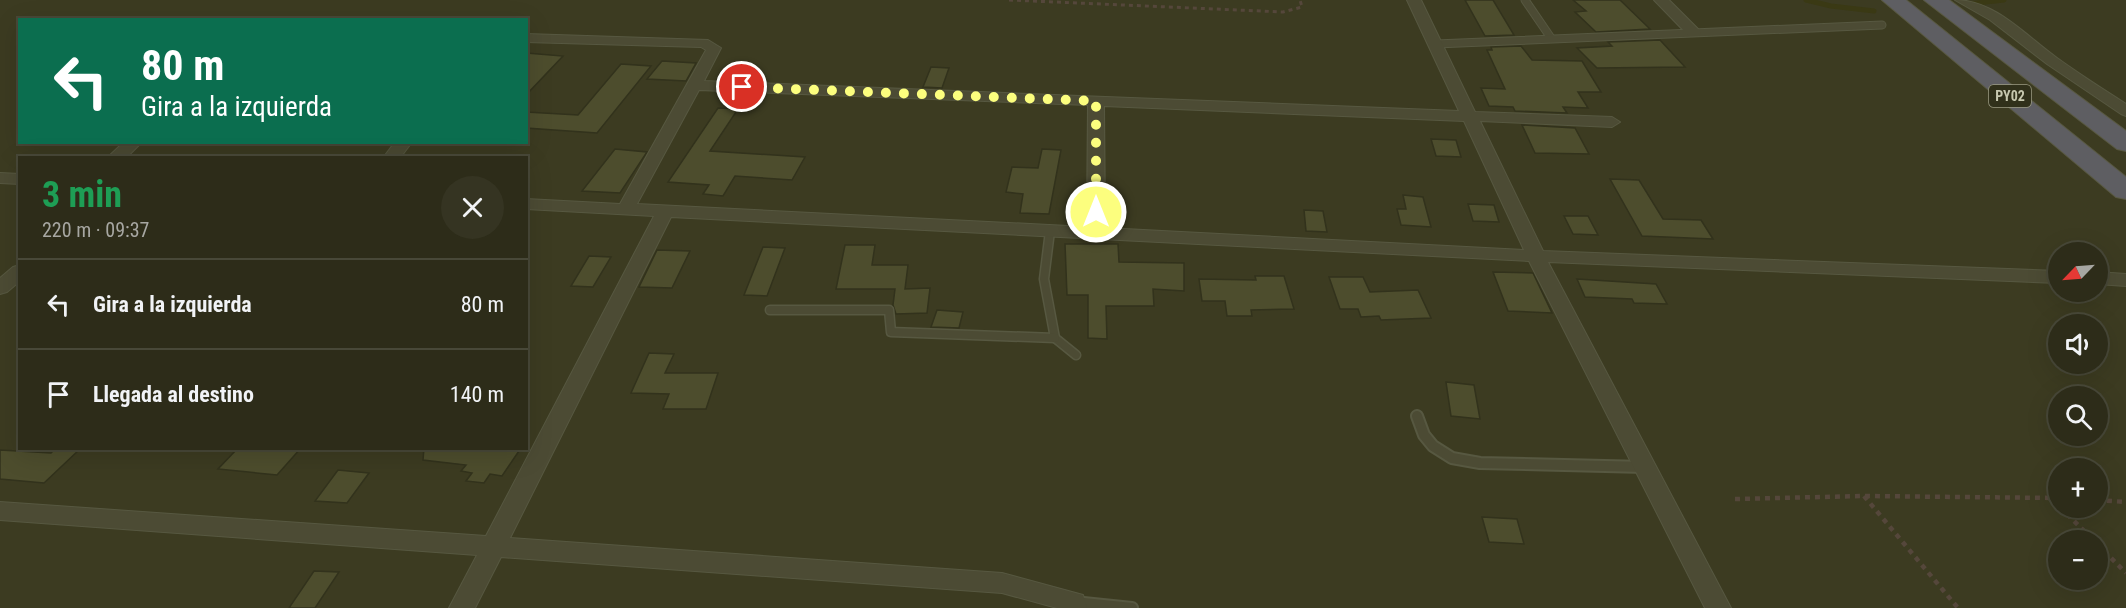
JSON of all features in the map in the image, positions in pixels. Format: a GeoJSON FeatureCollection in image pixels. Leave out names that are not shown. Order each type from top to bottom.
{"type":"FeatureCollection","features":[{"type":"Feature","properties":{"kind":"highway","name":"PY02"},"geometry":{"type":"LineString","coordinates":[[1893,0],[2126,191]]}},
{"type":"Feature","properties":{"kind":"highway","name":"PY02"},"geometry":{"type":"LineString","coordinates":[[1935,0],[2126,143]]}},
{"type":"Feature","properties":{"kind":"street"},"geometry":{"type":"LineString","coordinates":[[1414,0],[1536,256],[1718,608]]}},
{"type":"Feature","properties":{"kind":"street"},"geometry":{"type":"LineString","coordinates":[[1660,0],[1694,33]]}},
{"type":"Feature","properties":{"kind":"street"},"geometry":{"type":"LineString","coordinates":[[1962,0],[1995,17],[2052,61],[2126,111]]}},
{"type":"Feature","properties":{"kind":"street"},"geometry":{"type":"LineString","coordinates":[[528,38],[703,43],[714,48],[626,209]]}},
{"type":"Feature","properties":{"kind":"street"},"geometry":{"type":"LineString","coordinates":[[695,85],[1612,122]]}},
{"type":"Feature","properties":{"kind":"street"},"geometry":{"type":"LineString","coordinates":[[1096,101],[1096,234]]}},
{"type":"Feature","properties":{"kind":"street"},"geometry":{"type":"LineString","coordinates":[[117,156],[132,144]]}},
{"type":"Feature","properties":{"kind":"street"},"geometry":{"type":"LineString","coordinates":[[393,156],[403,144]]}},
{"type":"Feature","properties":{"kind":"street"},"geometry":{"type":"LineString","coordinates":[[0,178],[18,179]]}},
{"type":"Feature","properties":{"kind":"street"},"geometry":{"type":"LineString","coordinates":[[528,204],[1536,256],[2048,277]]}},
{"type":"Feature","properties":{"kind":"street"},"geometry":{"type":"LineString","coordinates":[[462,608],[665,211]]}},
{"type":"Feature","properties":{"kind":"street"},"geometry":{"type":"LineString","coordinates":[[0,288],[18,273]]}},
{"type":"Feature","properties":{"kind":"street"},"geometry":{"type":"LineString","coordinates":[[2108,279],[2126,280]]}},
{"type":"Feature","properties":{"kind":"street"},"geometry":{"type":"LineString","coordinates":[[0,511],[1002,584],[1074,605]]}},
{"type":"Feature","properties":{"kind":"lane"},"geometry":{"type":"LineString","coordinates":[[1525,0],[1551,38]]}},
{"type":"Feature","properties":{"kind":"lane"},"geometry":{"type":"LineString","coordinates":[[1436,44],[1882,26]]}},
{"type":"Feature","properties":{"kind":"lane"},"geometry":{"type":"LineString","coordinates":[[1050,231],[1044,279],[1054,338]]}},
{"type":"Feature","properties":{"kind":"lane"},"geometry":{"type":"LineString","coordinates":[[771,310],[889,310],[891,332],[1054,338],[1076,355]]}},
{"type":"Feature","properties":{"kind":"lane"},"geometry":{"type":"LineString","coordinates":[[1417,416],[1424,435],[1433,446],[1452,458],[1479,463],[1645,467]]}},
{"type":"Feature","properties":{"kind":"lane"},"geometry":{"type":"LineString","coordinates":[[1074,605],[1132,608]]}},
{"type":"Feature","properties":{"kind":"path"},"geometry":{"type":"LineString","coordinates":[[1009,0],[1283,12],[1302,7],[1300,0]]}},
{"type":"Feature","properties":{"kind":"path"},"geometry":{"type":"LineString","coordinates":[[1735,499],[1864,496],[2048,497]]}},
{"type":"Feature","properties":{"kind":"path"},"geometry":{"type":"LineString","coordinates":[[1864,496],[1958,608]]}},
{"type":"Feature","properties":{"kind":"path"},"geometry":{"type":"LineString","coordinates":[[2108,501],[2126,502]]}},
{"type":"Feature","properties":{"kind":"path"},"geometry":{"type":"LineString","coordinates":[[2071,518],[2083,530]]}},
{"type":"Feature","properties":{"kind":"path"},"geometry":{"type":"LineString","coordinates":[[2108,555],[2126,573]]}},
{"type":"Feature","properties":{"kind":"building"},"geometry":{"type":"Polygon","coordinates":[[[1465,0],[1493,0],[1514,35],[1485,36],[1465,0]]]}},
{"type":"Feature","properties":{"kind":"building"},"geometry":{"type":"Polygon","coordinates":[[[1573,0],[1620,0],[1650,29],[1596,32],[1575,12],[1586,11],[1573,0]]]}},
{"type":"Feature","properties":{"kind":"building"},"geometry":{"type":"Polygon","coordinates":[[[1660,40],[1685,67],[1597,68],[1577,48],[1612,46],[1608,42],[1660,40]]]}},
{"type":"Feature","properties":{"kind":"building"},"geometry":{"type":"Polygon","coordinates":[[[1521,46],[1532,60],[1582,61],[1601,92],[1578,92],[1588,108],[1563,107],[1567,113],[1515,111],[1513,107],[1489,106],[1481,88],[1505,89],[1487,50],[1492,50],[1491,47],[1521,46]]]}},
{"type":"Feature","properties":{"kind":"building"},"geometry":{"type":"Polygon","coordinates":[[[528,53],[563,56],[528,93],[528,53]]]}},
{"type":"Feature","properties":{"kind":"building"},"geometry":{"type":"Polygon","coordinates":[[[662,61],[696,63],[686,81],[647,79],[662,61]]]}},
{"type":"Feature","properties":{"kind":"building"},"geometry":{"type":"Polygon","coordinates":[[[621,64],[651,66],[597,133],[528,128],[528,112],[578,115],[621,64]]]}},
{"type":"Feature","properties":{"kind":"building"},"geometry":{"type":"Polygon","coordinates":[[[931,67],[949,68],[942,88],[923,87],[931,67]]]}},
{"type":"Feature","properties":{"kind":"building"},"geometry":{"type":"Polygon","coordinates":[[[718,108],[738,109],[710,151],[805,157],[792,180],[735,176],[723,196],[703,194],[709,185],[668,182],[718,108]]]}},
{"type":"Feature","properties":{"kind":"building"},"geometry":{"type":"Polygon","coordinates":[[[1522,125],[1575,128],[1589,154],[1535,153],[1522,125]]]}},
{"type":"Feature","properties":{"kind":"building"},"geometry":{"type":"Polygon","coordinates":[[[1431,139],[1456,140],[1461,157],[1436,156],[1431,139]]]}},
{"type":"Feature","properties":{"kind":"building"},"geometry":{"type":"Polygon","coordinates":[[[615,149],[647,152],[620,193],[582,191],[615,149]]]}},
{"type":"Feature","properties":{"kind":"building"},"geometry":{"type":"Polygon","coordinates":[[[1042,149],[1061,150],[1049,214],[1020,213],[1023,194],[1006,192],[1012,167],[1038,168],[1042,149]]]}},
{"type":"Feature","properties":{"kind":"building"},"geometry":{"type":"Polygon","coordinates":[[[1610,179],[1639,180],[1663,219],[1701,220],[1713,239],[1642,236],[1610,179]]]}},
{"type":"Feature","properties":{"kind":"building"},"geometry":{"type":"Polygon","coordinates":[[[1403,195],[1423,197],[1431,227],[1401,225],[1397,209],[1406,209],[1403,195]]]}},
{"type":"Feature","properties":{"kind":"building"},"geometry":{"type":"Polygon","coordinates":[[[1468,204],[1494,205],[1499,222],[1473,221],[1468,204]]]}},
{"type":"Feature","properties":{"kind":"building"},"geometry":{"type":"Polygon","coordinates":[[[1304,210],[1323,211],[1327,232],[1306,231],[1304,210]]]}},
{"type":"Feature","properties":{"kind":"building"},"geometry":{"type":"Polygon","coordinates":[[[1564,216],[1588,216],[1598,235],[1573,234],[1564,216]]]}},
{"type":"Feature","properties":{"kind":"building"},"geometry":{"type":"Polygon","coordinates":[[[1065,244],[1118,244],[1119,262],[1184,263],[1184,291],[1153,289],[1154,306],[1106,306],[1107,339],[1088,338],[1088,295],[1067,295],[1065,244]]]}},
{"type":"Feature","properties":{"kind":"building"},"geometry":{"type":"Polygon","coordinates":[[[845,245],[875,245],[872,265],[908,265],[905,289],[930,288],[927,313],[896,314],[893,305],[895,289],[836,289],[845,245]]]}},
{"type":"Feature","properties":{"kind":"building"},"geometry":{"type":"Polygon","coordinates":[[[763,247],[785,248],[767,296],[744,295],[763,247]]]}},
{"type":"Feature","properties":{"kind":"building"},"geometry":{"type":"Polygon","coordinates":[[[657,250],[690,251],[672,288],[639,287],[657,250]]]}},
{"type":"Feature","properties":{"kind":"building"},"geometry":{"type":"Polygon","coordinates":[[[589,256],[611,257],[593,287],[571,286],[589,256]]]}},
{"type":"Feature","properties":{"kind":"building"},"geometry":{"type":"Polygon","coordinates":[[[1493,272],[1533,273],[1552,313],[1508,311],[1493,272]]]}},
{"type":"Feature","properties":{"kind":"building"},"geometry":{"type":"Polygon","coordinates":[[[1255,276],[1284,276],[1294,309],[1251,310],[1252,316],[1227,316],[1225,301],[1202,301],[1199,279],[1256,280],[1255,276]]]}},
{"type":"Feature","properties":{"kind":"building"},"geometry":{"type":"Polygon","coordinates":[[[1329,277],[1363,277],[1370,292],[1418,290],[1431,318],[1381,320],[1379,316],[1361,317],[1358,309],[1340,309],[1329,277]]]}},
{"type":"Feature","properties":{"kind":"building"},"geometry":{"type":"Polygon","coordinates":[[[1577,279],[1656,284],[1667,304],[1634,303],[1632,299],[1585,297],[1577,279]]]}},
{"type":"Feature","properties":{"kind":"building"},"geometry":{"type":"Polygon","coordinates":[[[937,310],[963,312],[959,328],[931,327],[937,310]]]}},
{"type":"Feature","properties":{"kind":"building"},"geometry":{"type":"Polygon","coordinates":[[[649,353],[674,354],[665,373],[718,373],[706,409],[663,409],[669,394],[631,393],[649,353]]]}},
{"type":"Feature","properties":{"kind":"building"},"geometry":{"type":"Polygon","coordinates":[[[1446,382],[1474,385],[1480,419],[1451,416],[1446,382]]]}},
{"type":"Feature","properties":{"kind":"building"},"geometry":{"type":"Polygon","coordinates":[[[0,450],[51,453],[54,450],[79,450],[44,483],[0,479],[0,450]]]}},
{"type":"Feature","properties":{"kind":"building"},"geometry":{"type":"Polygon","coordinates":[[[236,450],[299,450],[277,475],[218,469],[236,450]]]}},
{"type":"Feature","properties":{"kind":"building"},"geometry":{"type":"Polygon","coordinates":[[[424,450],[520,450],[502,476],[490,474],[484,483],[466,481],[472,473],[461,471],[466,465],[423,460],[424,450]]]}},
{"type":"Feature","properties":{"kind":"building"},"geometry":{"type":"Polygon","coordinates":[[[338,470],[369,473],[347,503],[315,501],[338,470]]]}},
{"type":"Feature","properties":{"kind":"building"},"geometry":{"type":"Polygon","coordinates":[[[1482,517],[1517,519],[1524,544],[1489,542],[1482,517]]]}},
{"type":"Feature","properties":{"kind":"building"},"geometry":{"type":"Polygon","coordinates":[[[314,571],[339,572],[315,608],[289,608],[314,571]]]}},
{"type":"Feature","properties":{"kind":"waterway"},"geometry":{"type":"LineString","coordinates":[[1806,0],[1831,6],[1874,11]]}},
{"type":"Feature","properties":{"kind":"waterway"},"geometry":{"type":"LineString","coordinates":[[1968,4],[2004,0]]}},
{"type":"Feature","properties":{"kind":"route"},"geometry":{"type":"LineString","coordinates":[[742,87],[1096,101],[1096,212]]}}]}
